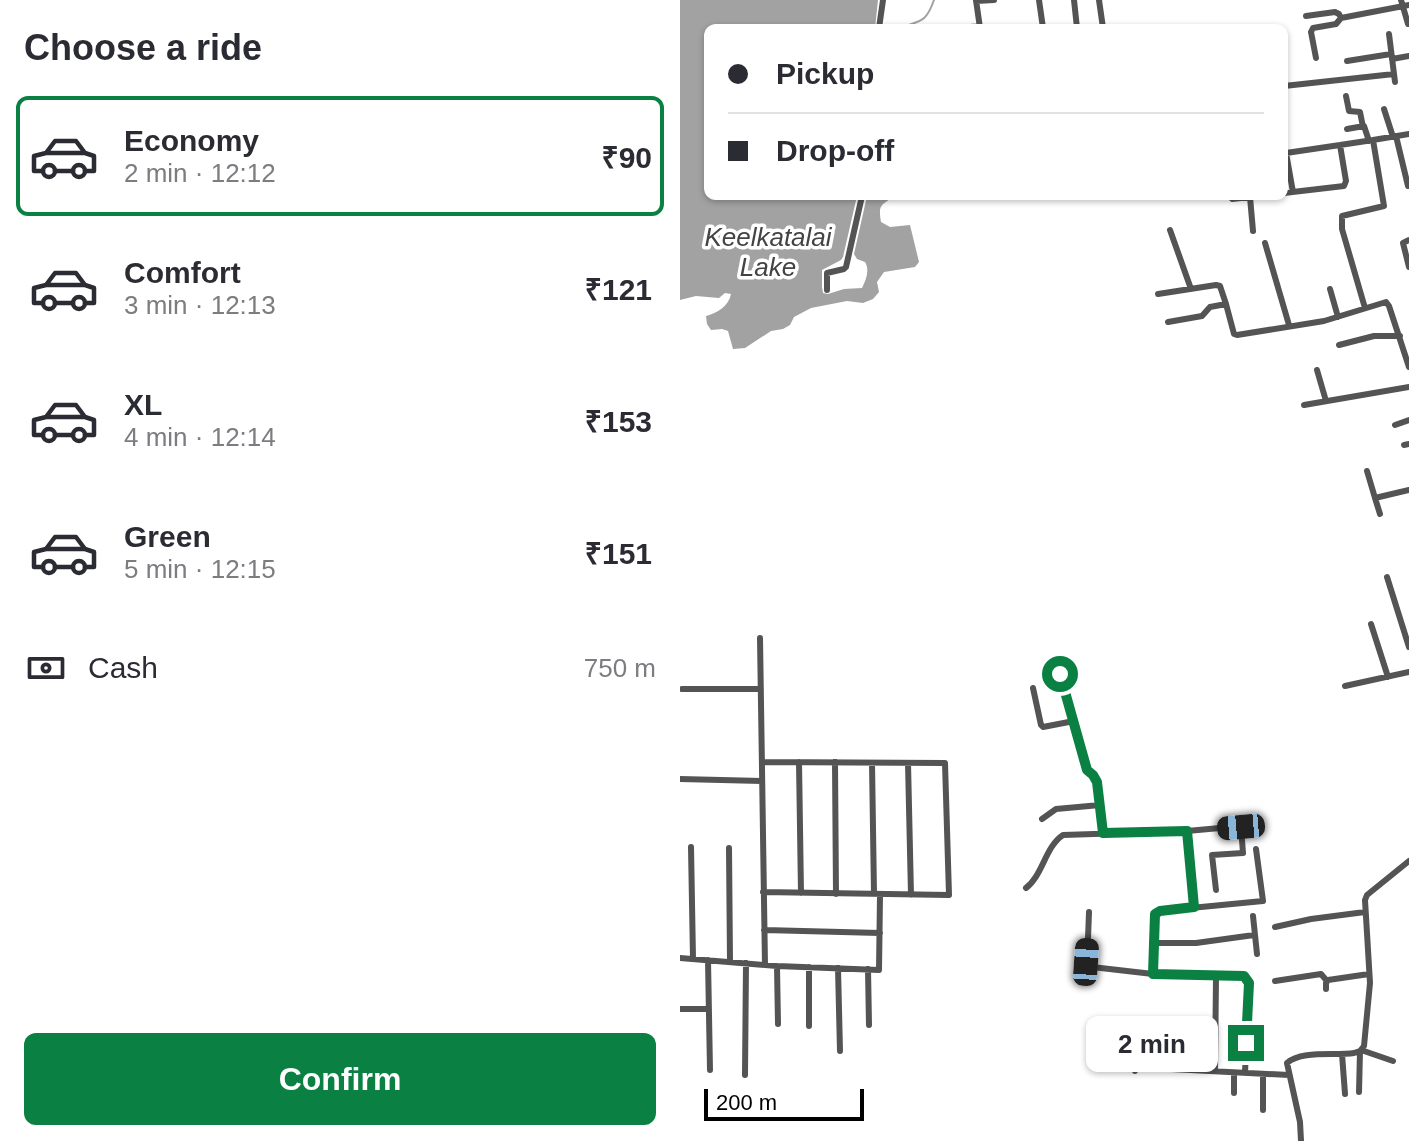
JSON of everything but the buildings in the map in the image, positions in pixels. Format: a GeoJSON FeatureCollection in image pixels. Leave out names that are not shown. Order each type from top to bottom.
{"type":"FeatureCollection","features":[{"type":"Feature","properties":{"kind":"street"},"geometry":{"type":"LineString","coordinates":[[880,24],[883,0]]}},
{"type":"Feature","properties":{"kind":"street"},"geometry":{"type":"LineString","coordinates":[[980,24],[976,0],[994,0]]}},
{"type":"Feature","properties":{"kind":"street"},"geometry":{"type":"LineString","coordinates":[[1039,0],[1042,24]]}},
{"type":"Feature","properties":{"kind":"street"},"geometry":{"type":"LineString","coordinates":[[1074,0],[1077,24]]}},
{"type":"Feature","properties":{"kind":"street"},"geometry":{"type":"LineString","coordinates":[[1099,0],[1102,24]]}},
{"type":"Feature","properties":{"kind":"street"},"geometry":{"type":"LineString","coordinates":[[1316,58],[1311,30],[1336,24],[1341,18],[1404,4],[1408,24]]}},
{"type":"Feature","properties":{"kind":"street"},"geometry":{"type":"LineString","coordinates":[[1306,16],[1335,12],[1341,18]]}},
{"type":"Feature","properties":{"kind":"street"},"geometry":{"type":"LineString","coordinates":[[1288,86],[1394,78],[1389,34]]}},
{"type":"Feature","properties":{"kind":"street"},"geometry":{"type":"LineString","coordinates":[[1347,61],[1409,56]]}},
{"type":"Feature","properties":{"kind":"street"},"geometry":{"type":"LineString","coordinates":[[1346,96],[1349,111],[1360,112],[1363,127]]}},
{"type":"Feature","properties":{"kind":"street"},"geometry":{"type":"LineString","coordinates":[[1384,109],[1395,136],[1408,186]]}},
{"type":"Feature","properties":{"kind":"street"},"geometry":{"type":"LineString","coordinates":[[1347,129],[1366,127],[1384,206],[1341,218],[1365,308]]}},
{"type":"Feature","properties":{"kind":"street"},"geometry":{"type":"LineString","coordinates":[[1288,153],[1409,134]]}},
{"type":"Feature","properties":{"kind":"street"},"geometry":{"type":"LineString","coordinates":[[1288,193],[1344,186],[1346,181],[1340,145]]}},
{"type":"Feature","properties":{"kind":"street"},"geometry":{"type":"LineString","coordinates":[[1288,164],[1293,192]]}},
{"type":"Feature","properties":{"kind":"street"},"geometry":{"type":"LineString","coordinates":[[827,290],[827,273],[846,267],[861,200]]}},
{"type":"Feature","properties":{"kind":"street"},"geometry":{"type":"LineString","coordinates":[[1248,200],[1253,231]]}},
{"type":"Feature","properties":{"kind":"street"},"geometry":{"type":"LineString","coordinates":[[1170,230],[1191,289]]}},
{"type":"Feature","properties":{"kind":"street"},"geometry":{"type":"LineString","coordinates":[[1409,240],[1403,243],[1409,267]]}},
{"type":"Feature","properties":{"kind":"street"},"geometry":{"type":"LineString","coordinates":[[1265,243],[1289,325]]}},
{"type":"Feature","properties":{"kind":"street"},"geometry":{"type":"LineString","coordinates":[[1158,294],[1219,285],[1234,334],[1237,335],[1338,317],[1386,302],[1409,367]]}},
{"type":"Feature","properties":{"kind":"street"},"geometry":{"type":"LineString","coordinates":[[1330,289],[1338,317]]}},
{"type":"Feature","properties":{"kind":"street"},"geometry":{"type":"LineString","coordinates":[[1168,322],[1202,316],[1210,307],[1226,304]]}},
{"type":"Feature","properties":{"kind":"street"},"geometry":{"type":"LineString","coordinates":[[1339,345],[1374,336],[1409,334]]}},
{"type":"Feature","properties":{"kind":"street"},"geometry":{"type":"LineString","coordinates":[[1317,370],[1326,401]]}},
{"type":"Feature","properties":{"kind":"street"},"geometry":{"type":"LineString","coordinates":[[1304,405],[1409,387]]}},
{"type":"Feature","properties":{"kind":"street"},"geometry":{"type":"LineString","coordinates":[[1395,425],[1409,420]]}},
{"type":"Feature","properties":{"kind":"street"},"geometry":{"type":"LineString","coordinates":[[1367,471],[1380,514]]}},
{"type":"Feature","properties":{"kind":"street"},"geometry":{"type":"LineString","coordinates":[[1375,498],[1409,490]]}},
{"type":"Feature","properties":{"kind":"street"},"geometry":{"type":"LineString","coordinates":[[1387,577],[1409,647]]}},
{"type":"Feature","properties":{"kind":"street"},"geometry":{"type":"LineString","coordinates":[[1371,624],[1388,677]]}},
{"type":"Feature","properties":{"kind":"street"},"geometry":{"type":"LineString","coordinates":[[760,638],[765,965]]}},
{"type":"Feature","properties":{"kind":"street"},"geometry":{"type":"LineString","coordinates":[[1345,686],[1409,673]]}},
{"type":"Feature","properties":{"kind":"street"},"geometry":{"type":"LineString","coordinates":[[1060,674],[1087,770],[1096,778],[1103,833]]}},
{"type":"Feature","properties":{"kind":"street"},"geometry":{"type":"LineString","coordinates":[[1033,688],[1043,727],[1074,721]]}},
{"type":"Feature","properties":{"kind":"street"},"geometry":{"type":"LineString","coordinates":[[682,689],[761,689]]}},
{"type":"Feature","properties":{"kind":"street"},"geometry":{"type":"LineString","coordinates":[[762,762],[945,763],[949,895],[763,892]]}},
{"type":"Feature","properties":{"kind":"street"},"geometry":{"type":"LineString","coordinates":[[799,762],[801,893]]}},
{"type":"Feature","properties":{"kind":"street"},"geometry":{"type":"LineString","coordinates":[[835,762],[836,894]]}},
{"type":"Feature","properties":{"kind":"street"},"geometry":{"type":"LineString","coordinates":[[680,958],[879,970],[872,763]]}},
{"type":"Feature","properties":{"kind":"street"},"geometry":{"type":"LineString","coordinates":[[908,763],[911,895]]}},
{"type":"Feature","properties":{"kind":"street"},"geometry":{"type":"LineString","coordinates":[[680,779],[762,781]]}},
{"type":"Feature","properties":{"kind":"street"},"geometry":{"type":"LineString","coordinates":[[1042,819],[1056,809],[1100,805]]}},
{"type":"Feature","properties":{"kind":"street"},"geometry":{"type":"LineString","coordinates":[[1026,888],[1033,882],[1052,846],[1063,835],[1187,831],[1253,825]]}},
{"type":"Feature","properties":{"kind":"street"},"geometry":{"type":"LineString","coordinates":[[1216,890],[1212,855],[1243,853],[1241,827]]}},
{"type":"Feature","properties":{"kind":"street"},"geometry":{"type":"LineString","coordinates":[[1187,831],[1194,907]]}},
{"type":"Feature","properties":{"kind":"street"},"geometry":{"type":"LineString","coordinates":[[691,847],[693,959]]}},
{"type":"Feature","properties":{"kind":"street"},"geometry":{"type":"LineString","coordinates":[[729,848],[730,962]]}},
{"type":"Feature","properties":{"kind":"street"},"geometry":{"type":"LineString","coordinates":[[1153,974],[1155,914],[1263,901],[1256,849]]}},
{"type":"Feature","properties":{"kind":"street"},"geometry":{"type":"LineString","coordinates":[[1359,1092],[1361,1051],[1366,1038],[1369,974],[1365,912],[1367,895],[1409,861]]}},
{"type":"Feature","properties":{"kind":"street"},"geometry":{"type":"LineString","coordinates":[[1089,912],[1087,965],[1153,974],[1244,976],[1249,983],[1245,1073]]}},
{"type":"Feature","properties":{"kind":"street"},"geometry":{"type":"LineString","coordinates":[[1275,927],[1365,912]]}},
{"type":"Feature","properties":{"kind":"street"},"geometry":{"type":"LineString","coordinates":[[1253,916],[1257,954]]}},
{"type":"Feature","properties":{"kind":"street"},"geometry":{"type":"LineString","coordinates":[[764,930],[880,933]]}},
{"type":"Feature","properties":{"kind":"street"},"geometry":{"type":"LineString","coordinates":[[1155,943],[1196,943],[1254,935]]}},
{"type":"Feature","properties":{"kind":"street"},"geometry":{"type":"LineString","coordinates":[[708,960],[710,1070]]}},
{"type":"Feature","properties":{"kind":"street"},"geometry":{"type":"LineString","coordinates":[[745,1075],[746,963]]}},
{"type":"Feature","properties":{"kind":"street"},"geometry":{"type":"LineString","coordinates":[[777,966],[778,1024]]}},
{"type":"Feature","properties":{"kind":"street"},"geometry":{"type":"LineString","coordinates":[[809,967],[809,1026]]}},
{"type":"Feature","properties":{"kind":"street"},"geometry":{"type":"LineString","coordinates":[[838,968],[840,1051]]}},
{"type":"Feature","properties":{"kind":"street"},"geometry":{"type":"LineString","coordinates":[[868,969],[869,1025]]}},
{"type":"Feature","properties":{"kind":"street"},"geometry":{"type":"LineString","coordinates":[[1275,981],[1321,974],[1326,985],[1369,974]]}},
{"type":"Feature","properties":{"kind":"street"},"geometry":{"type":"LineString","coordinates":[[1215,1071],[1216,977]]}},
{"type":"Feature","properties":{"kind":"street"},"geometry":{"type":"LineString","coordinates":[[680,1009],[709,1009]]}},
{"type":"Feature","properties":{"kind":"street"},"geometry":{"type":"LineString","coordinates":[[1130,1029],[1215,1038]]}},
{"type":"Feature","properties":{"kind":"street"},"geometry":{"type":"LineString","coordinates":[[1135,1071],[1140,1030]]}},
{"type":"Feature","properties":{"kind":"street"},"geometry":{"type":"LineString","coordinates":[[1301,1141],[1287,1063],[1291,1058],[1361,1051],[1393,1061]]}},
{"type":"Feature","properties":{"kind":"street"},"geometry":{"type":"LineString","coordinates":[[1342,1054],[1345,1094]]}},
{"type":"Feature","properties":{"kind":"street"},"geometry":{"type":"LineString","coordinates":[[1171,1069],[1289,1075]]}},
{"type":"Feature","properties":{"kind":"street"},"geometry":{"type":"LineString","coordinates":[[1234,1073],[1234,1093]]}},
{"type":"Feature","properties":{"kind":"street"},"geometry":{"type":"LineString","coordinates":[[1263,1074],[1263,1110]]}},
{"type":"Feature","properties":{"kind":"water","name":"Keelkatalai Lake"},"geometry":{"type":"Polygon","coordinates":[[[680,0],[878,0],[875,24],[704,24],[704,200],[856,200],[843,257],[822,270],[823,293],[862,288],[867,268],[865,262],[854,254],[866,200],[889,200],[882,206],[881,222],[890,227],[910,225],[919,262],[915,267],[884,272],[877,282],[879,292],[873,299],[863,303],[847,301],[811,308],[794,317],[790,325],[771,331],[745,348],[733,349],[728,331],[711,330],[707,324],[706,316],[722,308],[731,294],[725,293],[719,298],[696,296],[680,300],[680,0]]]}},
{"type":"Feature","properties":{"kind":"waterway"},"geometry":{"type":"LineString","coordinates":[[912,24],[925,17],[934,0]]}},
{"type":"Feature","properties":{"kind":"route"},"geometry":{"type":"LineString","coordinates":[[1060,674],[1087,770],[1096,778],[1103,833],[1187,831],[1194,907],[1155,914],[1153,974],[1244,976],[1249,983],[1246,1043]]}}]}
